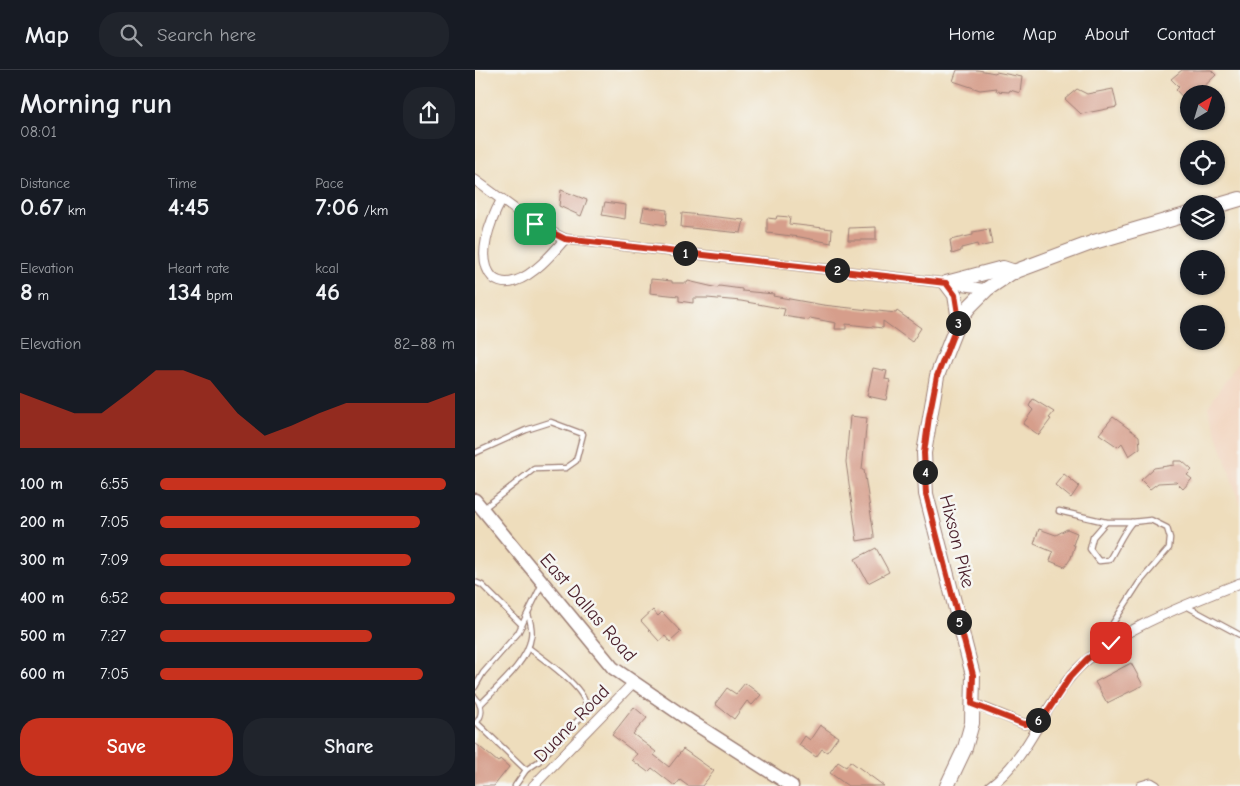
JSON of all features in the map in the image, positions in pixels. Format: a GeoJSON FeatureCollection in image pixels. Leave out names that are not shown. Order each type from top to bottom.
{"type":"FeatureCollection","features":[{"type":"Feature","properties":{"kind":"main road"},"geometry":{"type":"LineString","coordinates":[[1225,203],[1240,199]]}},
{"type":"Feature","properties":{"kind":"main road","name":"Hixson Pike"},"geometry":{"type":"LineString","coordinates":[[947,786],[965,748],[971,723],[973,675],[926,494],[925,444],[937,376],[959,320],[987,289],[1015,272],[1094,242],[1180,217]]}},
{"type":"Feature","properties":{"kind":"main road"},"geometry":{"type":"LineString","coordinates":[[959,320],[955,295],[946,283],[1003,268],[1015,272]]}},
{"type":"Feature","properties":{"kind":"street"},"geometry":{"type":"LineString","coordinates":[[475,180],[535,224],[565,239],[987,289]]}},
{"type":"Feature","properties":{"kind":"street"},"geometry":{"type":"LineString","coordinates":[[502,199],[494,214],[484,244],[483,258],[486,271],[497,281],[507,283],[522,278],[547,259],[565,239]]}},
{"type":"Feature","properties":{"kind":"street","name":"East Dallas Road"},"geometry":{"type":"LineString","coordinates":[[479,504],[613,668],[792,786]]}},
{"type":"Feature","properties":{"kind":"street"},"geometry":{"type":"LineString","coordinates":[[990,786],[1018,760],[1045,715],[1076,671],[1087,659],[1155,618],[1240,583]]}},
{"type":"Feature","properties":{"kind":"street","name":"Duane Road"},"geometry":{"type":"LineString","coordinates":[[533,786],[633,682]]}},
{"type":"Feature","properties":{"kind":"street"},"geometry":{"type":"LineString","coordinates":[[972,704],[1024,724],[1033,723],[1045,715]]}},
{"type":"Feature","properties":{"kind":"street"},"geometry":{"type":"LineString","coordinates":[[1141,786],[1151,783],[1155,786]]}},
{"type":"Feature","properties":{"kind":"lane"},"geometry":{"type":"LineString","coordinates":[[475,453],[525,430],[551,422],[583,434],[576,462],[566,468],[534,469],[479,504]]}},
{"type":"Feature","properties":{"kind":"lane"},"geometry":{"type":"LineString","coordinates":[[1059,511],[1106,522],[1151,520],[1167,528],[1170,538],[1169,548],[1139,583],[1113,623],[1111,643]]}},
{"type":"Feature","properties":{"kind":"lane"},"geometry":{"type":"LineString","coordinates":[[1106,522],[1093,536],[1090,549],[1099,561],[1109,560],[1117,548],[1122,534],[1132,522]]}},
{"type":"Feature","properties":{"kind":"lane"},"geometry":{"type":"LineString","coordinates":[[475,582],[481,585],[522,625]]}},
{"type":"Feature","properties":{"kind":"lane"},"geometry":{"type":"LineString","coordinates":[[475,687],[483,673],[518,633],[543,582]]}},
{"type":"Feature","properties":{"kind":"lane"},"geometry":{"type":"LineString","coordinates":[[1186,606],[1240,635]]}},
{"type":"Feature","properties":{"kind":"lane"},"geometry":{"type":"LineString","coordinates":[[480,705],[523,659],[529,648],[532,636],[527,613]]}},
{"type":"Feature","properties":{"kind":"lane"},"geometry":{"type":"LineString","coordinates":[[515,786],[526,770],[538,762],[575,723],[587,705],[584,696],[576,687],[529,648]]}},
{"type":"Feature","properties":{"kind":"lane"},"geometry":{"type":"LineString","coordinates":[[475,698],[480,705],[481,711],[476,724],[526,770]]}},
{"type":"Feature","properties":{"kind":"shaded area"},"geometry":{"type":"Polygon","coordinates":[[[1240,359],[1240,505],[1208,407],[1240,359]]]}},
{"type":"Feature","properties":{"kind":"building"},"geometry":{"type":"Polygon","coordinates":[[[957,70],[978,70],[1022,77],[1020,93],[1010,90],[1009,92],[996,91],[997,88],[980,90],[953,81],[957,70]]]}},
{"type":"Feature","properties":{"kind":"building"},"geometry":{"type":"Polygon","coordinates":[[[1182,70],[1211,70],[1216,75],[1205,85],[1180,85],[1180,94],[1176,90],[1179,87],[1171,79],[1182,70]]]}},
{"type":"Feature","properties":{"kind":"building"},"geometry":{"type":"Polygon","coordinates":[[[1077,89],[1087,94],[1113,89],[1117,107],[1081,114],[1065,99],[1077,89]]]}},
{"type":"Feature","properties":{"kind":"building"},"geometry":{"type":"Polygon","coordinates":[[[561,190],[587,200],[581,216],[559,206],[561,190]]]}},
{"type":"Feature","properties":{"kind":"building"},"geometry":{"type":"Polygon","coordinates":[[[605,202],[626,205],[625,219],[602,215],[605,202]]]}},
{"type":"Feature","properties":{"kind":"building"},"geometry":{"type":"Polygon","coordinates":[[[644,207],[667,210],[666,225],[641,221],[644,207]]]}},
{"type":"Feature","properties":{"kind":"building"},"geometry":{"type":"Polygon","coordinates":[[[682,213],[744,220],[741,233],[681,227],[682,213]]]}},
{"type":"Feature","properties":{"kind":"building"},"geometry":{"type":"Polygon","coordinates":[[[777,216],[790,217],[789,224],[832,229],[831,243],[767,233],[767,218],[776,219],[777,216]]]}},
{"type":"Feature","properties":{"kind":"building"},"geometry":{"type":"Polygon","coordinates":[[[876,227],[876,240],[848,240],[849,228],[876,227]]]}},
{"type":"Feature","properties":{"kind":"building"},"geometry":{"type":"Polygon","coordinates":[[[989,229],[992,244],[978,247],[977,244],[961,248],[961,251],[952,254],[950,240],[989,229]]]}},
{"type":"Feature","properties":{"kind":"building"},"geometry":{"type":"Polygon","coordinates":[[[651,279],[672,281],[672,283],[687,283],[688,281],[718,288],[719,286],[742,289],[742,291],[774,294],[773,296],[823,305],[896,313],[897,311],[921,328],[912,342],[883,321],[883,328],[846,324],[846,329],[835,329],[836,323],[810,318],[809,320],[783,316],[785,309],[741,301],[693,298],[693,303],[679,301],[679,296],[650,293],[651,279]]]}},
{"type":"Feature","properties":{"kind":"building"},"geometry":{"type":"Polygon","coordinates":[[[873,368],[887,371],[885,379],[890,380],[886,400],[867,396],[873,368]]]}},
{"type":"Feature","properties":{"kind":"building"},"geometry":{"type":"Polygon","coordinates":[[[1033,399],[1054,412],[1039,435],[1023,424],[1033,410],[1029,406],[1033,399]]]}},
{"type":"Feature","properties":{"kind":"building"},"geometry":{"type":"Polygon","coordinates":[[[850,416],[867,418],[862,470],[864,470],[874,535],[874,538],[857,541],[846,462],[850,416]]]}},
{"type":"Feature","properties":{"kind":"building"},"geometry":{"type":"Polygon","coordinates":[[[1113,417],[1139,436],[1140,448],[1129,456],[1122,443],[1118,447],[1099,434],[1113,417]]]}},
{"type":"Feature","properties":{"kind":"building"},"geometry":{"type":"Polygon","coordinates":[[[1174,461],[1182,461],[1192,470],[1187,475],[1192,479],[1183,489],[1176,482],[1158,483],[1150,489],[1141,480],[1154,468],[1174,465],[1174,461]]]}},
{"type":"Feature","properties":{"kind":"building"},"geometry":{"type":"Polygon","coordinates":[[[1064,474],[1079,486],[1071,498],[1055,485],[1064,474]]]}},
{"type":"Feature","properties":{"kind":"building"},"geometry":{"type":"Polygon","coordinates":[[[1039,529],[1056,535],[1067,529],[1077,533],[1071,558],[1065,567],[1050,561],[1053,552],[1034,544],[1039,529]]]}},
{"type":"Feature","properties":{"kind":"building"},"geometry":{"type":"Polygon","coordinates":[[[876,548],[889,572],[868,583],[855,559],[876,548]]]}},
{"type":"Feature","properties":{"kind":"building"},"geometry":{"type":"Polygon","coordinates":[[[653,610],[658,616],[662,612],[681,632],[670,642],[665,636],[659,641],[641,621],[653,610]]]}},
{"type":"Feature","properties":{"kind":"building"},"geometry":{"type":"Polygon","coordinates":[[[1131,663],[1143,685],[1107,703],[1095,682],[1131,663]]]}},
{"type":"Feature","properties":{"kind":"building"},"geometry":{"type":"Polygon","coordinates":[[[745,683],[761,695],[752,705],[747,701],[734,719],[715,704],[727,688],[736,694],[745,683]]]}},
{"type":"Feature","properties":{"kind":"building"},"geometry":{"type":"Polygon","coordinates":[[[634,707],[647,718],[633,734],[656,752],[654,755],[669,767],[683,749],[714,771],[702,786],[688,786],[680,780],[675,786],[652,768],[648,772],[632,760],[637,754],[612,735],[634,707]]]}},
{"type":"Feature","properties":{"kind":"building"},"geometry":{"type":"Polygon","coordinates":[[[820,725],[838,737],[827,752],[822,749],[816,757],[799,745],[805,736],[810,740],[820,725]]]}},
{"type":"Feature","properties":{"kind":"building"},"geometry":{"type":"Polygon","coordinates":[[[475,743],[498,762],[500,759],[509,767],[494,786],[475,786],[475,743]]]}},
{"type":"Feature","properties":{"kind":"building"},"geometry":{"type":"Polygon","coordinates":[[[850,761],[884,786],[848,786],[830,773],[838,762],[846,767],[850,761]]]}},
{"type":"Feature","properties":{"kind":"route"},"geometry":{"type":"LineString","coordinates":[[535,224],[565,239],[946,283],[955,295],[959,320],[937,376],[929,417],[924,453],[926,494],[973,675],[972,704],[1024,724],[1033,723],[1045,715],[1070,677],[1087,659],[1111,643]]}}]}
